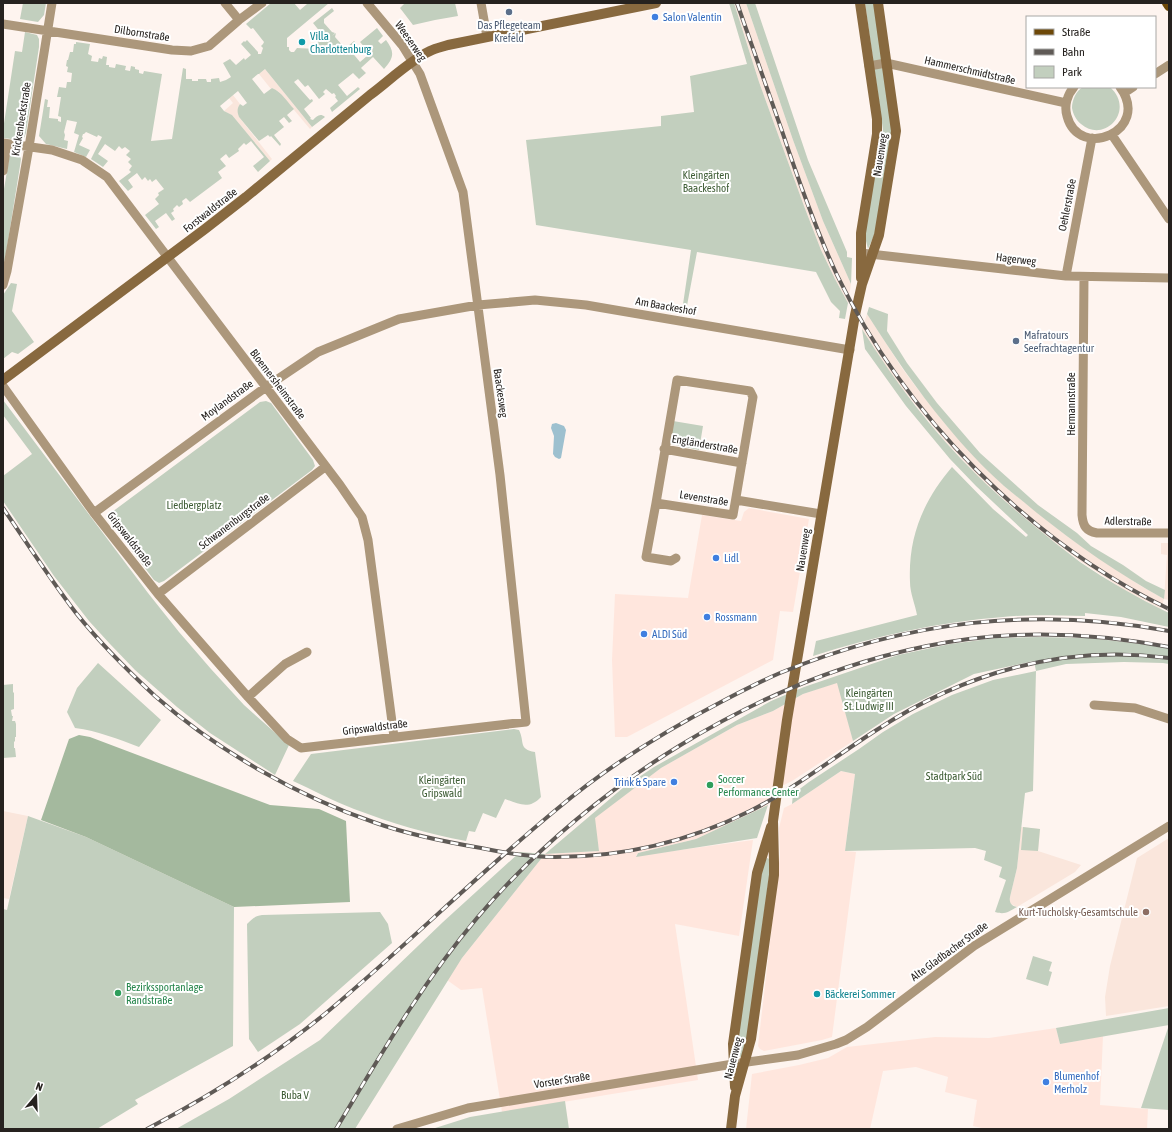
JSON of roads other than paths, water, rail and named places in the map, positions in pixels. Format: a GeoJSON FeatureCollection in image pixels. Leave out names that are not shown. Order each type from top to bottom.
{"type":"FeatureCollection","features":[{"type":"Feature","properties":{"kind":"street","name":"Krickenbeckstraße"},"geometry":{"type":"LineString","coordinates":[[3,286],[29,147],[52,3]]}},
{"type":"Feature","properties":{"kind":"street"},"geometry":{"type":"LineString","coordinates":[[225,3],[239,20]]}},
{"type":"Feature","properties":{"kind":"street","name":"Dilbornstraße"},"geometry":{"type":"LineString","coordinates":[[3,24],[172,50],[191,51],[209,46],[239,20],[262,3]]}},
{"type":"Feature","properties":{"kind":"street","name":"Weeserweg"},"geometry":{"type":"LineString","coordinates":[[367,3],[402,46],[420,74]]}},
{"type":"Feature","properties":{"kind":"street"},"geometry":{"type":"LineString","coordinates":[[480,3],[487,37]]}},
{"type":"Feature","properties":{"kind":"street","name":"Forstwaldstraße"},"geometry":{"type":"LineString","coordinates":[[3,380],[246,197],[370,95],[426,53],[448,45],[654,3]]}},
{"type":"Feature","properties":{"kind":"street","name":"Nauenweg"},"geometry":{"type":"LineString","coordinates":[[860,3],[877,119],[877,134],[861,233],[862,284]]}},
{"type":"Feature","properties":{"kind":"street","name":"Nauenweg"},"geometry":{"type":"LineString","coordinates":[[735,1096],[733,1044],[757,873],[773,821],[789,704],[855,315],[862,284],[879,235],[896,131],[878,3]]}},
{"type":"Feature","properties":{"kind":"street","name":"Hammerschmidtstraße"},"geometry":{"type":"LineString","coordinates":[[869,66],[886,63],[1066,103]]}},
{"type":"Feature","properties":{"kind":"street"},"geometry":{"type":"LineString","coordinates":[[1156,73],[1169,65]]}},
{"type":"Feature","properties":{"kind":"street","name":"Baackesweg"},"geometry":{"type":"LineString","coordinates":[[420,74],[463,192],[500,475],[526,722]]}},
{"type":"Feature","properties":{"kind":"street"},"geometry":{"type":"LineString","coordinates":[[1073,88],[1068,96],[1066,103],[1068,119],[1072,126],[1084,136],[1099,139],[1112,135],[1124,124],[1128,108],[1127,100],[1122,90]]}},
{"type":"Feature","properties":{"kind":"street"},"geometry":{"type":"LineString","coordinates":[[1112,135],[1169,218]]}},
{"type":"Feature","properties":{"kind":"street","name":"Oehlerstraße"},"geometry":{"type":"LineString","coordinates":[[1066,276],[1092,138]]}},
{"type":"Feature","properties":{"kind":"street","name":"Krickenbeckstraße"},"geometry":{"type":"LineString","coordinates":[[3,171],[5,144]]}},
{"type":"Feature","properties":{"kind":"street","name":"Bloemersheimstraße"},"geometry":{"type":"LineString","coordinates":[[5,144],[52,150],[82,160],[107,177],[340,485],[362,517],[368,540],[394,737]]}},
{"type":"Feature","properties":{"kind":"street","name":"Hagerweg"},"geometry":{"type":"LineString","coordinates":[[861,253],[1066,276],[1169,278]]}},
{"type":"Feature","properties":{"kind":"street","name":"Hermannstraße"},"geometry":{"type":"LineString","coordinates":[[1084,277],[1082,515],[1084,526],[1088,530]]}},
{"type":"Feature","properties":{"kind":"street","name":"Am Baackeshof"},"geometry":{"type":"LineString","coordinates":[[478,305],[535,300],[579,304],[850,350]]}},
{"type":"Feature","properties":{"kind":"street","name":"Moylandstraße"},"geometry":{"type":"LineString","coordinates":[[94,513],[266,387],[318,352],[399,319],[478,305]]}},
{"type":"Feature","properties":{"kind":"street","name":"Engländerstraße"},"geometry":{"type":"LineString","coordinates":[[656,503],[664,449],[677,380],[750,391],[753,397],[736,500]]}},
{"type":"Feature","properties":{"kind":"street","name":"Gripswaldstraße"},"geometry":{"type":"LineString","coordinates":[[3,386],[94,513],[158,594],[248,697],[287,739],[301,748],[526,722]]}},
{"type":"Feature","properties":{"kind":"street","name":"Engländerstraße"},"geometry":{"type":"LineString","coordinates":[[664,449],[742,463]]}},
{"type":"Feature","properties":{"kind":"street","name":"Schwanenburgstraße"},"geometry":{"type":"LineString","coordinates":[[158,594],[326,467]]}},
{"type":"Feature","properties":{"kind":"street","name":"Levenstraße"},"geometry":{"type":"LineString","coordinates":[[656,503],[733,515],[736,500],[821,514]]}},
{"type":"Feature","properties":{"kind":"street"},"geometry":{"type":"LineString","coordinates":[[656,503],[646,557],[671,561],[676,558]]}},
{"type":"Feature","properties":{"kind":"street","name":"Adlerstraße"},"geometry":{"type":"LineString","coordinates":[[1088,530],[1097,533],[1169,534]]}},
{"type":"Feature","properties":{"kind":"street"},"geometry":{"type":"LineString","coordinates":[[248,697],[285,664],[307,652]]}},
{"type":"Feature","properties":{"kind":"street"},"geometry":{"type":"LineString","coordinates":[[1094,705],[1135,708],[1169,719]]}},
{"type":"Feature","properties":{"kind":"street","name":"Nauenweg"},"geometry":{"type":"LineString","coordinates":[[735,1096],[751,1039],[774,875],[773,821]]}},
{"type":"Feature","properties":{"kind":"street","name":"Alte Gladbacher Straße"},"geometry":{"type":"LineString","coordinates":[[733,1064],[808,1053],[846,1040],[867,1027],[974,946],[1169,826]]}},
{"type":"Feature","properties":{"kind":"street","name":"Vorster Straße"},"geometry":{"type":"LineString","coordinates":[[397,1129],[468,1108],[733,1064]]}},
{"type":"Feature","properties":{"kind":"street"},"geometry":{"type":"LineString","coordinates":[[731,1129],[735,1096]]}},
{"type":"Feature","properties":{"kind":"water"},"geometry":{"type":"Polygon","coordinates":[[[556,423],[564,426],[566,430],[561,458],[559,459],[553,454],[554,436],[551,428],[552,424],[556,423]]]}},
{"type":"Feature","properties":{"kind":"railway"},"geometry":{"type":"LineString","coordinates":[[737,3],[814,221],[829,257],[865,327],[898,377],[935,424],[976,469],[1020,510],[1067,548],[1117,581],[1169,609]]}},
{"type":"Feature","properties":{"kind":"railway"},"geometry":{"type":"LineString","coordinates":[[3,508],[57,587],[76,613],[95,635],[155,696],[204,735],[231,753],[288,786],[347,812],[415,835],[499,852],[555,857],[605,854],[655,846],[703,831],[750,811],[798,783],[875,731],[909,711],[943,693],[979,679],[1015,668],[1053,660],[1091,655],[1130,655],[1169,658]]}},
{"type":"Feature","properties":{"kind":"railway"},"geometry":{"type":"LineString","coordinates":[[147,1129],[240,1076],[305,1030],[355,988],[499,859],[596,779],[636,751],[678,725],[757,683],[828,655],[875,641],[923,630],[971,623],[1020,620],[1069,620],[1118,623],[1169,631]]}},
{"type":"Feature","properties":{"kind":"railway"},"geometry":{"type":"LineString","coordinates":[[336,1129],[402,1020],[438,968],[477,918],[522,870],[571,825],[624,783],[680,745],[739,712],[801,684],[863,662],[927,646],[987,637],[1048,634],[1109,638],[1169,647]]}},
{"type":"Feature","properties":{"kind":"place","name":"Das Pflegeteam Krefeld"},"geometry":{"type":"Point","coordinates":[509,12]}},
{"type":"Feature","properties":{"kind":"place","name":"Salon Valentin"},"geometry":{"type":"Point","coordinates":[655,17]}},
{"type":"Feature","properties":{"kind":"place","name":"Villa Charlottenburg"},"geometry":{"type":"Point","coordinates":[302,42]}},
{"type":"Feature","properties":{"kind":"place","name":"Mafratours Seefrachtagentur"},"geometry":{"type":"Point","coordinates":[1016,341]}},
{"type":"Feature","properties":{"kind":"place","name":"Lidl"},"geometry":{"type":"Point","coordinates":[716,558]}},
{"type":"Feature","properties":{"kind":"place","name":"Rossmann"},"geometry":{"type":"Point","coordinates":[707,617]}},
{"type":"Feature","properties":{"kind":"place","name":"ALDI Süd"},"geometry":{"type":"Point","coordinates":[644,634]}},
{"type":"Feature","properties":{"kind":"place","name":"Trink & Spare"},"geometry":{"type":"Point","coordinates":[674,782]}},
{"type":"Feature","properties":{"kind":"place","name":"Soccer Performance Center"},"geometry":{"type":"Point","coordinates":[710,785]}},
{"type":"Feature","properties":{"kind":"place","name":"Kurt-Tucholsky-Gesamtschule"},"geometry":{"type":"Point","coordinates":[1146,912]}},
{"type":"Feature","properties":{"kind":"place","name":"Bezirkssportanlage Randstraße"},"geometry":{"type":"Point","coordinates":[118,993]}},
{"type":"Feature","properties":{"kind":"place","name":"Bäckerei Sommer"},"geometry":{"type":"Point","coordinates":[817,994]}},
{"type":"Feature","properties":{"kind":"place","name":"Blumenhof Merholz"},"geometry":{"type":"Point","coordinates":[1046,1082]}},
{"type":"Feature","properties":{"kind":"park label","name":"Kleingärten Baackeshof"},"geometry":{"type":"Point","coordinates":[706,181]}},
{"type":"Feature","properties":{"kind":"park label","name":"Liedbergplatz"},"geometry":{"type":"Point","coordinates":[194,505]}},
{"type":"Feature","properties":{"kind":"park label","name":"Kleingärten St. Ludwig III"},"geometry":{"type":"Point","coordinates":[869,699]}},
{"type":"Feature","properties":{"kind":"park label","name":"Stadtpark Süd"},"geometry":{"type":"Point","coordinates":[954,776]}},
{"type":"Feature","properties":{"kind":"park label","name":"Kleingärten Gripswald"},"geometry":{"type":"Point","coordinates":[442,786]}},
{"type":"Feature","properties":{"kind":"park label","name":"Buba V"},"geometry":{"type":"Point","coordinates":[295,1095]}}]}
